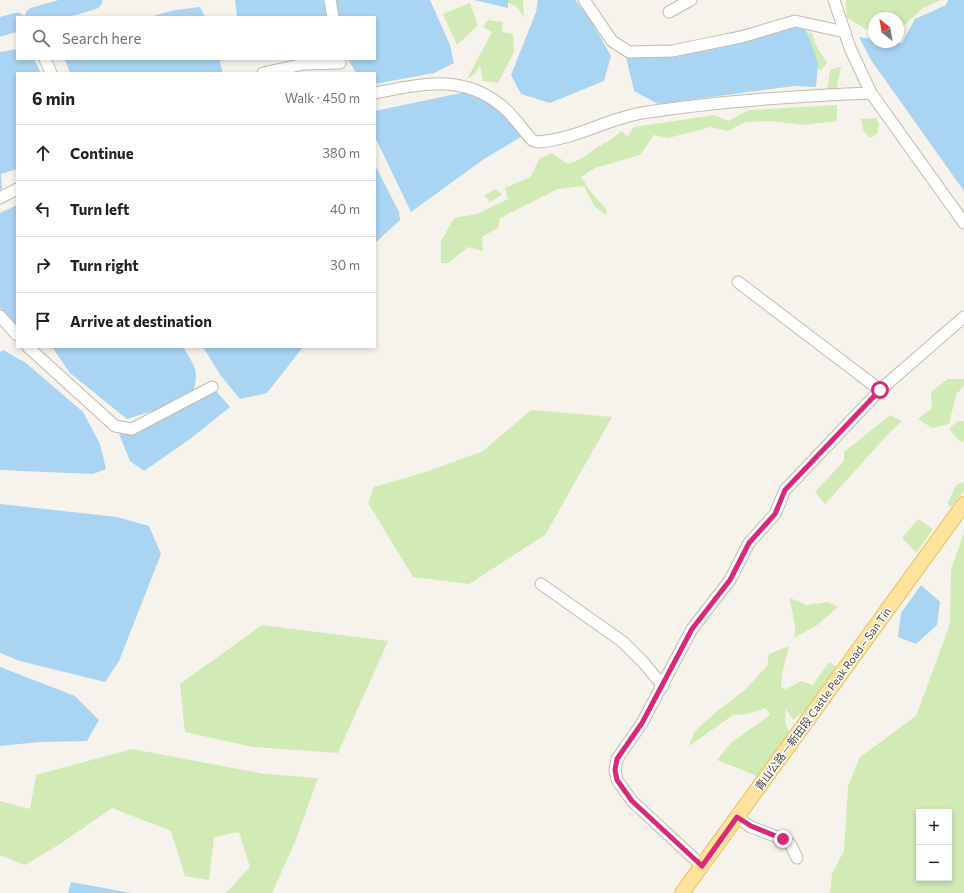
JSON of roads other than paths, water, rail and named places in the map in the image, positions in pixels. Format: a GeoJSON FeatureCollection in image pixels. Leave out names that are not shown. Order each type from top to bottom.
{"type":"FeatureCollection","features":[{"type":"Feature","properties":{"kind":"main road","name":"青山公路－新田段 Castle Peak Road – San Tin"},"geometry":{"type":"LineString","coordinates":[[682,893],[964,504]]}},
{"type":"Feature","properties":{"kind":"street"},"geometry":{"type":"LineString","coordinates":[[330,0],[333,16]]}},
{"type":"Feature","properties":{"kind":"street"},"geometry":{"type":"LineString","coordinates":[[584,0],[612,41],[629,52],[680,49],[741,37],[795,21],[845,32]]}},
{"type":"Feature","properties":{"kind":"street"},"geometry":{"type":"LineString","coordinates":[[669,12],[691,0]]}},
{"type":"Feature","properties":{"kind":"street"},"geometry":{"type":"LineString","coordinates":[[834,0],[850,48],[871,93],[964,222]]}},
{"type":"Feature","properties":{"kind":"street"},"geometry":{"type":"LineString","coordinates":[[45,60],[51,72]]}},
{"type":"Feature","properties":{"kind":"street"},"geometry":{"type":"LineString","coordinates":[[268,72],[304,64],[342,65]]}},
{"type":"Feature","properties":{"kind":"street"},"geometry":{"type":"LineString","coordinates":[[376,93],[420,84],[458,84],[486,94],[504,108],[532,140],[537,142],[581,133],[616,119],[643,113],[778,97],[871,93]]}},
{"type":"Feature","properties":{"kind":"street"},"geometry":{"type":"LineString","coordinates":[[0,198],[16,190]]}},
{"type":"Feature","properties":{"kind":"street"},"geometry":{"type":"LineString","coordinates":[[738,282],[880,390]]}},
{"type":"Feature","properties":{"kind":"street"},"geometry":{"type":"LineString","coordinates":[[0,316],[16,334]]}},
{"type":"Feature","properties":{"kind":"street"},"geometry":{"type":"LineString","coordinates":[[702,866],[632,801],[617,780],[615,770],[617,759],[642,723],[692,629],[730,580],[749,543],[775,514],[785,490],[880,390],[964,317]]}},
{"type":"Feature","properties":{"kind":"street"},"geometry":{"type":"LineString","coordinates":[[29,348],[115,426],[132,429],[212,387]]}},
{"type":"Feature","properties":{"kind":"street"},"geometry":{"type":"LineString","coordinates":[[541,584],[623,642],[643,662],[663,686]]}},
{"type":"Feature","properties":{"kind":"street"},"geometry":{"type":"LineString","coordinates":[[737,817],[751,826],[783,839],[791,845],[797,858]]}},
{"type":"Feature","properties":{"kind":"water"},"geometry":{"type":"Polygon","coordinates":[[[235,0],[430,0],[450,45],[454,63],[434,73],[376,84],[376,72],[355,72],[349,60],[376,60],[376,16],[237,16],[235,0]]]}},
{"type":"Feature","properties":{"kind":"water"},"geometry":{"type":"Polygon","coordinates":[[[474,0],[508,0],[508,8],[474,0]]]}},
{"type":"Feature","properties":{"kind":"water"},"geometry":{"type":"Polygon","coordinates":[[[538,0],[575,0],[590,19],[611,56],[604,81],[550,103],[521,94],[511,75],[536,12],[538,0]]]}},
{"type":"Feature","properties":{"kind":"water"},"geometry":{"type":"Polygon","coordinates":[[[948,0],[964,0],[964,191],[871,60],[859,37],[868,38],[868,48],[904,48],[904,39],[915,19],[946,5],[948,0]]]}},
{"type":"Feature","properties":{"kind":"water"},"geometry":{"type":"Polygon","coordinates":[[[200,7],[204,16],[153,16],[175,10],[200,7]]]}},
{"type":"Feature","properties":{"kind":"water"},"geometry":{"type":"Polygon","coordinates":[[[775,22],[806,30],[818,63],[816,87],[794,86],[658,104],[634,91],[626,57],[775,22]]]}},
{"type":"Feature","properties":{"kind":"water"},"geometry":{"type":"Polygon","coordinates":[[[16,49],[16,60],[34,60],[40,72],[16,72],[16,169],[1,174],[2,189],[0,190],[0,52],[16,49]]]}},
{"type":"Feature","properties":{"kind":"water"},"geometry":{"type":"Polygon","coordinates":[[[65,60],[219,60],[223,72],[70,72],[65,60]]]}},
{"type":"Feature","properties":{"kind":"water"},"geometry":{"type":"Polygon","coordinates":[[[470,91],[513,111],[524,135],[484,159],[411,212],[376,139],[376,111],[470,91]]]}},
{"type":"Feature","properties":{"kind":"water"},"geometry":{"type":"Polygon","coordinates":[[[376,167],[399,212],[400,220],[376,242],[376,167]]]}},
{"type":"Feature","properties":{"kind":"water"},"geometry":{"type":"Polygon","coordinates":[[[16,205],[16,325],[0,308],[0,213],[16,205]]]}},
{"type":"Feature","properties":{"kind":"water"},"geometry":{"type":"Polygon","coordinates":[[[53,348],[184,348],[195,368],[196,379],[193,392],[156,410],[127,419],[70,373],[53,348]]]}},
{"type":"Feature","properties":{"kind":"water"},"geometry":{"type":"Polygon","coordinates":[[[204,348],[302,348],[267,393],[240,399],[221,376],[204,348]]]}},
{"type":"Feature","properties":{"kind":"water"},"geometry":{"type":"Polygon","coordinates":[[[3,350],[26,363],[83,412],[100,444],[106,469],[93,474],[0,470],[0,352],[3,350]]]}},
{"type":"Feature","properties":{"kind":"water"},"geometry":{"type":"Polygon","coordinates":[[[216,391],[230,407],[190,439],[144,471],[130,461],[119,434],[140,431],[216,391]]]}},
{"type":"Feature","properties":{"kind":"water"},"geometry":{"type":"Polygon","coordinates":[[[0,504],[117,517],[149,526],[161,554],[119,661],[105,682],[20,661],[0,653],[0,504]]]}},
{"type":"Feature","properties":{"kind":"water"},"geometry":{"type":"Polygon","coordinates":[[[921,585],[940,602],[937,625],[916,644],[898,637],[901,613],[921,585]]]}},
{"type":"Feature","properties":{"kind":"water"},"geometry":{"type":"Polygon","coordinates":[[[0,667],[75,696],[99,720],[87,741],[39,742],[0,746],[0,667]]]}},
{"type":"Feature","properties":{"kind":"water"},"geometry":{"type":"Polygon","coordinates":[[[71,882],[131,893],[68,893],[71,882]]]}},
{"type":"Feature","properties":{"kind":"waterway"},"geometry":{"type":"LineString","coordinates":[[37,16],[93,0]]}},
{"type":"Feature","properties":{"kind":"waterway"},"geometry":{"type":"LineString","coordinates":[[0,27],[16,22]]}}]}
